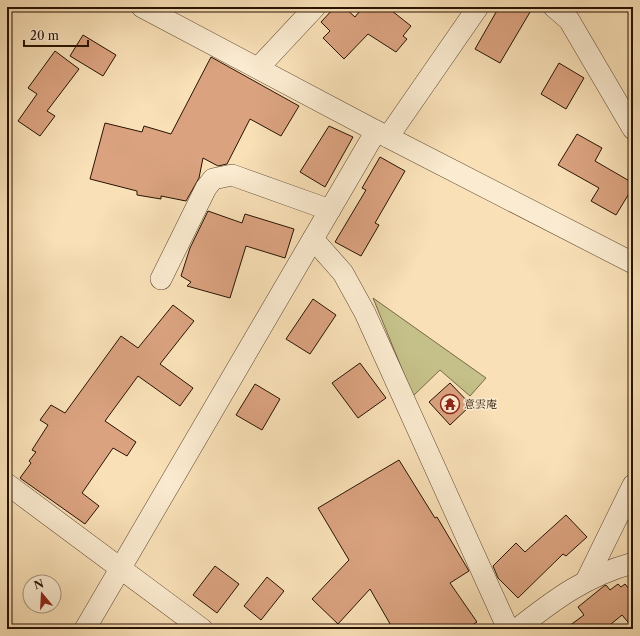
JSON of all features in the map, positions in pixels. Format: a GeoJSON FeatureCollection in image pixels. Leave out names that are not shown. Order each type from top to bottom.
{"type":"FeatureCollection","features":[{"type":"Feature","properties":{"kind":"street"},"geometry":{"type":"LineString","coordinates":[[142,7],[382,134],[633,263]]}},
{"type":"Feature","properties":{"kind":"street"},"geometry":{"type":"LineString","coordinates":[[258,68],[315,7]]}},
{"type":"Feature","properties":{"kind":"street"},"geometry":{"type":"LineString","coordinates":[[85,629],[330,210],[382,134],[478,7]]}},
{"type":"Feature","properties":{"kind":"street"},"geometry":{"type":"LineString","coordinates":[[554,7],[569,20],[633,129]]}},
{"type":"Feature","properties":{"kind":"street"},"geometry":{"type":"LineString","coordinates":[[161,279],[206,188],[213,179],[232,175],[330,210]]}},
{"type":"Feature","properties":{"kind":"street"},"geometry":{"type":"LineString","coordinates":[[313,239],[343,273],[365,314],[508,629]]}},
{"type":"Feature","properties":{"kind":"street"},"geometry":{"type":"LineString","coordinates":[[7,484],[202,629]]}},
{"type":"Feature","properties":{"kind":"street"},"geometry":{"type":"LineString","coordinates":[[586,581],[633,485]]}},
{"type":"Feature","properties":{"kind":"street"},"geometry":{"type":"LineString","coordinates":[[517,629],[553,601],[586,581],[631,568]]}},
{"type":"Feature","properties":{"kind":"shaded area"},"geometry":{"type":"Polygon","coordinates":[[[373,298],[486,378],[470,396],[440,370],[413,396],[373,298]]]}},
{"type":"Feature","properties":{"kind":"building"},"geometry":{"type":"Polygon","coordinates":[[[335,7],[344,7],[355,17],[363,7],[387,7],[411,26],[403,36],[407,39],[396,52],[368,34],[344,59],[323,38],[330,31],[321,22],[335,7]]]}},
{"type":"Feature","properties":{"kind":"building"},"geometry":{"type":"Polygon","coordinates":[[[499,7],[533,7],[500,63],[475,49],[499,7]]]}},
{"type":"Feature","properties":{"kind":"building"},"geometry":{"type":"Polygon","coordinates":[[[83,35],[116,55],[103,76],[70,56],[83,35]]]}},
{"type":"Feature","properties":{"kind":"building"},"geometry":{"type":"Polygon","coordinates":[[[55,51],[79,69],[47,111],[55,116],[40,136],[18,121],[37,94],[28,88],[55,51]]]}},
{"type":"Feature","properties":{"kind":"building"},"geometry":{"type":"Polygon","coordinates":[[[211,57],[299,106],[281,136],[250,119],[227,164],[218,166],[203,158],[199,178],[186,201],[161,196],[161,199],[137,195],[137,191],[90,179],[105,123],[142,132],[144,126],[171,134],[211,57]]]}},
{"type":"Feature","properties":{"kind":"building"},"geometry":{"type":"Polygon","coordinates":[[[559,63],[584,78],[566,109],[541,94],[559,63]]]}},
{"type":"Feature","properties":{"kind":"building"},"geometry":{"type":"Polygon","coordinates":[[[329,126],[353,137],[325,187],[300,172],[329,126]]]}},
{"type":"Feature","properties":{"kind":"building"},"geometry":{"type":"Polygon","coordinates":[[[577,134],[602,148],[595,161],[633,183],[633,187],[616,215],[591,201],[599,188],[558,165],[577,134]]]}},
{"type":"Feature","properties":{"kind":"building"},"geometry":{"type":"Polygon","coordinates":[[[380,157],[405,171],[375,223],[379,225],[361,256],[335,242],[366,190],[362,188],[380,157]]]}},
{"type":"Feature","properties":{"kind":"building"},"geometry":{"type":"Polygon","coordinates":[[[208,211],[242,223],[245,214],[294,229],[285,258],[246,246],[230,298],[187,286],[191,282],[181,276],[190,248],[208,211]]]}},
{"type":"Feature","properties":{"kind":"building"},"geometry":{"type":"Polygon","coordinates":[[[313,299],[336,315],[310,354],[286,339],[313,299]]]}},
{"type":"Feature","properties":{"kind":"building"},"geometry":{"type":"Polygon","coordinates":[[[173,305],[194,321],[160,364],[193,388],[180,406],[138,376],[105,421],[136,442],[127,456],[113,448],[82,493],[99,506],[85,524],[20,478],[31,463],[29,461],[36,452],[32,450],[48,425],[40,420],[51,405],[65,413],[121,336],[138,348],[173,305]]]}},
{"type":"Feature","properties":{"kind":"building"},"geometry":{"type":"Polygon","coordinates":[[[360,363],[386,398],[358,418],[332,383],[360,363]]]}},
{"type":"Feature","properties":{"kind":"building","name":"意雲庵"},"geometry":{"type":"Polygon","coordinates":[[[450,383],[471,405],[450,425],[429,402],[450,383]]]}},
{"type":"Feature","properties":{"kind":"building"},"geometry":{"type":"Polygon","coordinates":[[[255,384],[280,399],[262,430],[236,415],[255,384]]]}},
{"type":"Feature","properties":{"kind":"building"},"geometry":{"type":"Polygon","coordinates":[[[399,460],[435,518],[437,517],[469,571],[450,583],[477,622],[466,629],[393,629],[370,589],[338,624],[312,599],[349,560],[318,508],[399,460]]]}},
{"type":"Feature","properties":{"kind":"building"},"geometry":{"type":"Polygon","coordinates":[[[566,515],[587,537],[566,556],[563,554],[518,598],[498,578],[493,566],[516,543],[525,552],[566,515]]]}},
{"type":"Feature","properties":{"kind":"building"},"geometry":{"type":"Polygon","coordinates":[[[215,566],[239,584],[217,613],[193,595],[215,566]]]}},
{"type":"Feature","properties":{"kind":"building"},"geometry":{"type":"Polygon","coordinates":[[[267,577],[284,591],[261,620],[244,606],[267,577]]]}},
{"type":"Feature","properties":{"kind":"building"},"geometry":{"type":"Polygon","coordinates":[[[618,584],[621,587],[625,584],[633,594],[633,628],[622,615],[605,629],[565,629],[584,615],[578,607],[604,586],[606,585],[610,590],[618,584]]]}},
{"type":"Feature","properties":{"kind":"place","name":"意雲庵"},"geometry":{"type":"Point","coordinates":[450,404]}}]}
